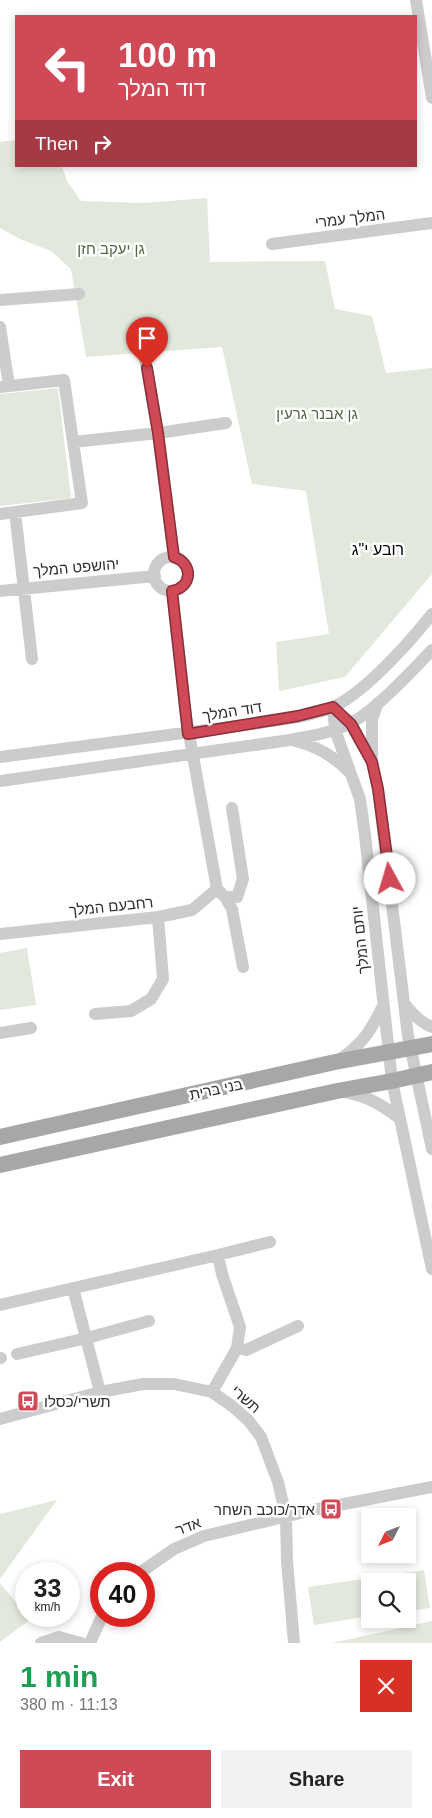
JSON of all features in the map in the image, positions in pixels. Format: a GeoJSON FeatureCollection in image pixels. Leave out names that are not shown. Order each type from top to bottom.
{"type":"FeatureCollection","features":[{"type":"Feature","properties":{"kind":"main road","name":"בני ברית"},"geometry":{"type":"LineString","coordinates":[[0,1137],[334,1062],[432,1044]]}},
{"type":"Feature","properties":{"kind":"main road","name":"בני ברית"},"geometry":{"type":"LineString","coordinates":[[0,1164],[432,1072]]}},
{"type":"Feature","properties":{"kind":"street"},"geometry":{"type":"LineString","coordinates":[[416,0],[432,98]]}},
{"type":"Feature","properties":{"kind":"street","name":"המלך עמרי"},"geometry":{"type":"LineString","coordinates":[[272,244],[432,223]]}},
{"type":"Feature","properties":{"kind":"street"},"geometry":{"type":"LineString","coordinates":[[0,300],[79,294]]}},
{"type":"Feature","properties":{"kind":"street"},"geometry":{"type":"LineString","coordinates":[[0,327],[4,386],[64,380],[82,503],[0,514]]}},
{"type":"Feature","properties":{"kind":"street"},"geometry":{"type":"LineString","coordinates":[[141,335],[158,433],[174,557]]}},
{"type":"Feature","properties":{"kind":"street"},"geometry":{"type":"LineString","coordinates":[[73,442],[158,433],[226,423]]}},
{"type":"Feature","properties":{"kind":"street"},"geometry":{"type":"LineString","coordinates":[[15,512],[32,659]]}},
{"type":"Feature","properties":{"kind":"street"},"geometry":{"type":"LineString","coordinates":[[168,557],[174,557],[183,562],[188,573],[182,587],[172,591],[160,586],[154,576],[156,566],[160,562],[168,557]]}},
{"type":"Feature","properties":{"kind":"street","name":"יהושפט המלך"},"geometry":{"type":"LineString","coordinates":[[0,590],[154,576]]}},
{"type":"Feature","properties":{"kind":"street"},"geometry":{"type":"LineString","coordinates":[[172,591],[188,734],[221,893],[232,909],[242,966]]}},
{"type":"Feature","properties":{"kind":"street","name":"דוד המלך"},"geometry":{"type":"LineString","coordinates":[[0,757],[188,734],[298,716],[333,707],[350,697],[378,672],[432,614]]}},
{"type":"Feature","properties":{"kind":"street"},"geometry":{"type":"LineString","coordinates":[[0,781],[290,740],[335,730],[351,724],[378,702],[432,650]]}},
{"type":"Feature","properties":{"kind":"street"},"geometry":{"type":"LineString","coordinates":[[378,702],[372,720],[372,762],[383,821],[410,1049],[432,1149]]}},
{"type":"Feature","properties":{"kind":"street"},"geometry":{"type":"LineString","coordinates":[[333,707],[351,724],[372,762]]}},
{"type":"Feature","properties":{"kind":"street","name":"יותם המלך"},"geometry":{"type":"LineString","coordinates":[[333,707],[335,730],[360,799],[392,1081],[432,1270]]}},
{"type":"Feature","properties":{"kind":"street"},"geometry":{"type":"LineString","coordinates":[[290,740],[307,744],[336,758],[353,777]]}},
{"type":"Feature","properties":{"kind":"street","name":"רחבעם המלך"},"geometry":{"type":"LineString","coordinates":[[0,934],[158,917],[192,910],[221,893],[236,897],[243,879],[232,808]]}},
{"type":"Feature","properties":{"kind":"street"},"geometry":{"type":"LineString","coordinates":[[95,1014],[131,1011],[151,999],[163,979],[158,917]]}},
{"type":"Feature","properties":{"kind":"street"},"geometry":{"type":"LineString","coordinates":[[403,1001],[423,1023],[432,1027]]}},
{"type":"Feature","properties":{"kind":"street"},"geometry":{"type":"LineString","coordinates":[[334,1062],[354,1050],[367,1037],[383,1006]]}},
{"type":"Feature","properties":{"kind":"street"},"geometry":{"type":"LineString","coordinates":[[0,1033],[31,1028]]}},
{"type":"Feature","properties":{"kind":"street"},"geometry":{"type":"LineString","coordinates":[[337,1091],[358,1095],[377,1102],[399,1118]]}},
{"type":"Feature","properties":{"kind":"street"},"geometry":{"type":"LineString","coordinates":[[428,1129],[432,1109]]}},
{"type":"Feature","properties":{"kind":"street"},"geometry":{"type":"LineString","coordinates":[[0,1305],[270,1242]]}},
{"type":"Feature","properties":{"kind":"street"},"geometry":{"type":"LineString","coordinates":[[212,1392],[237,1348],[240,1327],[222,1274],[218,1255]]}},
{"type":"Feature","properties":{"kind":"street"},"geometry":{"type":"LineString","coordinates":[[73,1288],[100,1392]]}},
{"type":"Feature","properties":{"kind":"street"},"geometry":{"type":"LineString","coordinates":[[17,1354],[149,1321]]}},
{"type":"Feature","properties":{"kind":"street"},"geometry":{"type":"LineString","coordinates":[[237,1348],[246,1350],[298,1326]]}},
{"type":"Feature","properties":{"kind":"street","name":"תשרי"},"geometry":{"type":"LineString","coordinates":[[0,1419],[100,1392],[143,1384],[174,1384],[212,1392],[232,1406],[248,1420],[261,1437],[278,1482],[286,1516],[287,1561],[294,1643]]}},
{"type":"Feature","properties":{"kind":"street","name":"אדר"},"geometry":{"type":"LineString","coordinates":[[155,1562],[174,1549],[204,1536],[286,1516],[432,1487]]}},
{"type":"Feature","properties":{"kind":"street"},"geometry":{"type":"LineString","coordinates":[[90,1643],[97,1627]]}},
{"type":"Feature","properties":{"kind":"street"},"geometry":{"type":"LineString","coordinates":[[41,1643],[59,1637],[80,1643]]}},
{"type":"Feature","properties":{"kind":"green space","name":"גן אבנר גרעין"},"geometry":{"type":"Polygon","coordinates":[[[15,140],[15,167],[62,167],[67,181],[81,201],[142,203],[207,198],[210,262],[325,261],[335,309],[372,316],[386,373],[432,368],[432,574],[345,677],[279,691],[276,642],[329,634],[306,491],[252,484],[222,347],[86,357],[71,269],[51,251],[22,240],[0,228],[0,142],[15,140]]]}},
{"type":"Feature","properties":{"kind":"green space"},"geometry":{"type":"Polygon","coordinates":[[[58,388],[71,498],[0,506],[0,394],[58,388]]]}},
{"type":"Feature","properties":{"kind":"green space"},"geometry":{"type":"Polygon","coordinates":[[[27,948],[36,1005],[0,1010],[0,953],[27,948]]]}},
{"type":"Feature","properties":{"kind":"green space"},"geometry":{"type":"Polygon","coordinates":[[[57,1500],[0,1579],[0,1514],[57,1500]]]}},
{"type":"Feature","properties":{"kind":"green space"},"geometry":{"type":"Polygon","coordinates":[[[424,1570],[430,1608],[416,1610],[416,1573],[404,1573],[424,1570]]]}},
{"type":"Feature","properties":{"kind":"green space"},"geometry":{"type":"Polygon","coordinates":[[[361,1579],[361,1617],[314,1625],[308,1587],[361,1579]]]}},
{"type":"Feature","properties":{"kind":"green space"},"geometry":{"type":"Polygon","coordinates":[[[0,1583],[15,1601],[15,1627],[20,1627],[0,1642],[0,1583]]]}},
{"type":"Feature","properties":{"kind":"green space"},"geometry":{"type":"Polygon","coordinates":[[[432,1621],[432,1643],[332,1643],[400,1628],[416,1628],[416,1625],[432,1621]]]}},
{"type":"Feature","properties":{"kind":"place","name":"תשרי/כסלו"},"geometry":{"type":"Point","coordinates":[28,1401]}},
{"type":"Feature","properties":{"kind":"place","name":"אדר/כוכב השחר"},"geometry":{"type":"Point","coordinates":[331,1509]}},
{"type":"Feature","properties":{"kind":"district","name":"רובע י\"ג"},"geometry":{"type":"Point","coordinates":[378,549]}},
{"type":"Feature","properties":{"kind":"route"},"geometry":{"type":"LineString","coordinates":[[147,368],[158,433],[174,557],[183,562],[188,573],[185,584],[172,591],[188,734],[298,716],[333,707],[351,724],[372,762],[378,789],[390,879]]}},
{"type":"Feature","properties":{"kind":"park label","name":"גן יעקב חזן"},"geometry":{"type":"Point","coordinates":[111,248]}}]}
